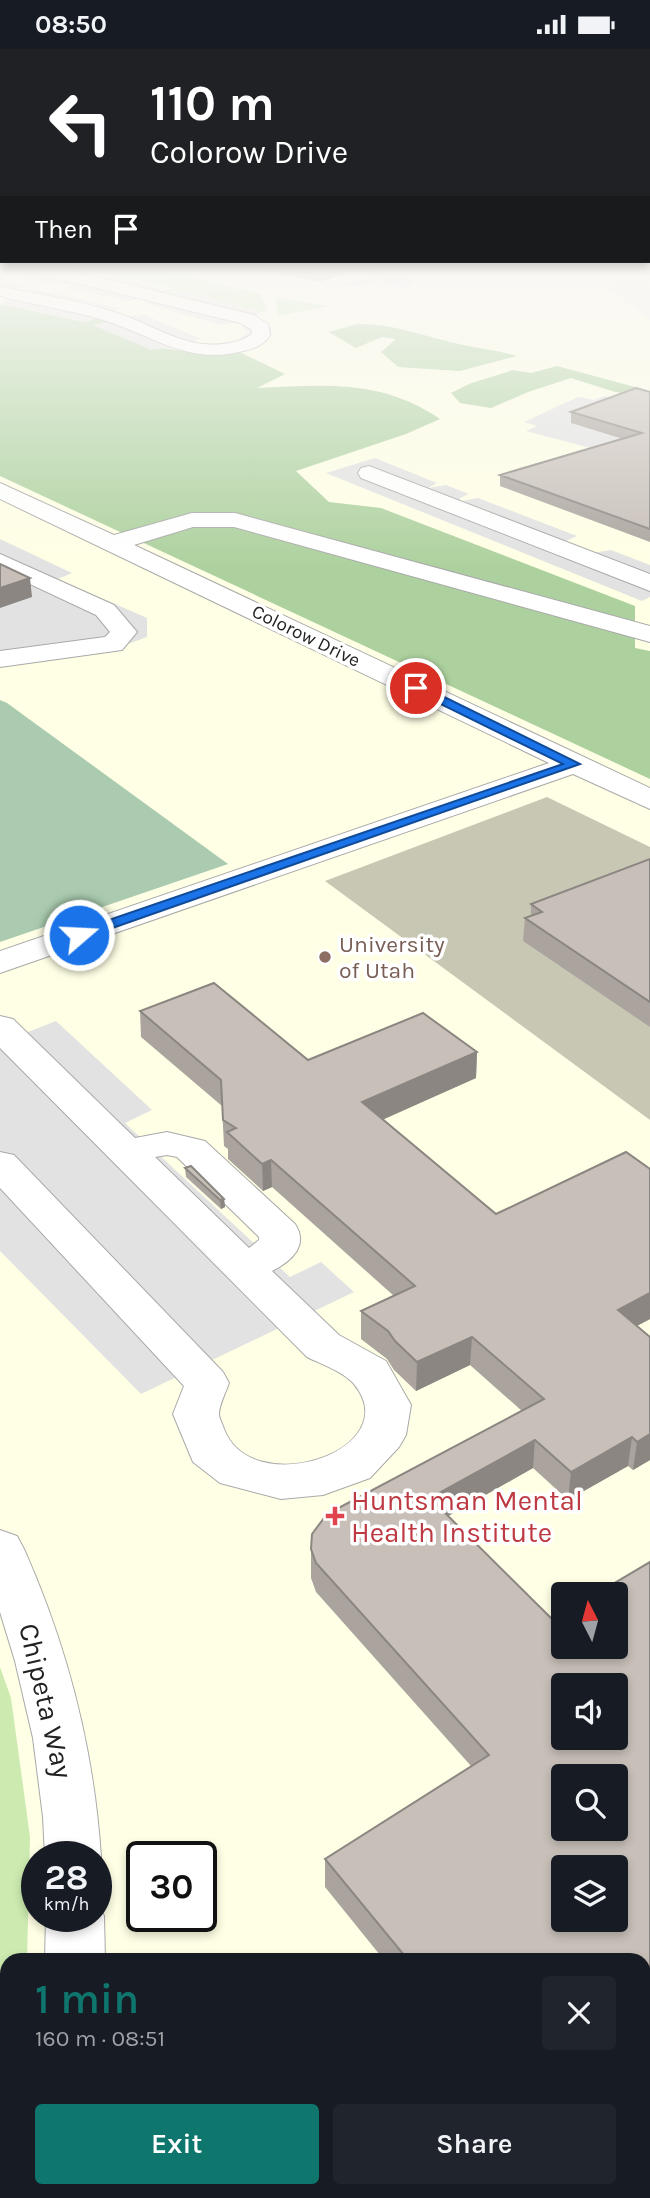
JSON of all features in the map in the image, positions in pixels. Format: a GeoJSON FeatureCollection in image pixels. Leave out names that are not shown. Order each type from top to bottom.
{"type":"FeatureCollection","features":[{"type":"Feature","properties":{"kind":"street"},"geometry":{"type":"LineString","coordinates":[[369,473],[650,583]]}},
{"type":"Feature","properties":{"kind":"street","name":"Colorow Drive"},"geometry":{"type":"LineString","coordinates":[[0,490],[650,800]]}},
{"type":"Feature","properties":{"kind":"street"},"geometry":{"type":"LineString","coordinates":[[113,543],[192,520],[235,520],[650,633]]}},
{"type":"Feature","properties":{"kind":"street"},"geometry":{"type":"LineString","coordinates":[[0,561],[105,610],[124,632],[113,644],[0,659]]}},
{"type":"Feature","properties":{"kind":"street"},"geometry":{"type":"LineString","coordinates":[[0,963],[574,764]]}},
{"type":"Feature","properties":{"kind":"street"},"geometry":{"type":"LineString","coordinates":[[0,1027],[323,1346],[370,1372],[388,1405],[383,1434],[354,1466],[323,1478],[281,1482],[237,1471],[209,1450],[195,1413],[206,1383],[0,1164]]}},
{"type":"Feature","properties":{"kind":"street","name":"Chipeta Way"},"geometry":{"type":"LineString","coordinates":[[0,1549],[19,1592],[44,1668],[62,1753],[71,1841]]}},
{"type":"Feature","properties":{"kind":"street"},"geometry":{"type":"LineString","coordinates":[[75,1932],[75,1953]]}},
{"type":"Feature","properties":{"kind":"shaded area","name":"University of Utah"},"geometry":{"type":"Polygon","coordinates":[[[0,368],[650,368],[650,1953],[0,1953],[0,368]]]}},
{"type":"Feature","properties":{"kind":"shaded area"},"geometry":{"type":"Polygon","coordinates":[[[604,396],[650,406],[575,425],[650,437],[598,450],[526,431],[537,426],[524,422],[578,397],[594,400],[604,396]]]}},
{"type":"Feature","properties":{"kind":"shaded area"},"geometry":{"type":"Polygon","coordinates":[[[375,458],[437,483],[428,488],[446,485],[469,494],[460,498],[461,501],[478,498],[577,536],[566,541],[593,553],[611,550],[650,565],[650,597],[642,601],[326,473],[375,458]]]}},
{"type":"Feature","properties":{"kind":"shaded area"},"geometry":{"type":"Polygon","coordinates":[[[0,539],[72,573],[58,579],[147,618],[147,637],[112,650],[0,667],[0,539]]]}},
{"type":"Feature","properties":{"kind":"shaded area"},"geometry":{"type":"Polygon","coordinates":[[[0,700],[7,703],[228,864],[0,942],[0,700]]]}},
{"type":"Feature","properties":{"kind":"shaded area"},"geometry":{"type":"Polygon","coordinates":[[[547,797],[650,847],[650,1120],[325,881],[547,797]]]}},
{"type":"Feature","properties":{"kind":"shaded area"},"geometry":{"type":"Polygon","coordinates":[[[56,1021],[152,1110],[125,1123],[290,1277],[321,1262],[354,1292],[141,1394],[0,1251],[0,1043],[56,1021]]]}},
{"type":"Feature","properties":{"kind":"green space"},"geometry":{"type":"Polygon","coordinates":[[[0,368],[273,368],[285,374],[257,388],[352,387],[396,397],[418,406],[440,419],[406,434],[296,471],[329,502],[381,508],[635,606],[635,648],[650,651],[650,779],[0,476],[0,368]]]}},
{"type":"Feature","properties":{"kind":"green space"},"geometry":{"type":"Polygon","coordinates":[[[418,368],[470,368],[460,371],[418,368]]]}},
{"type":"Feature","properties":{"kind":"green space"},"geometry":{"type":"Polygon","coordinates":[[[549,368],[566,368],[650,391],[650,397],[615,392],[571,378],[491,408],[460,403],[451,393],[469,384],[513,370],[531,373],[549,368]]]}},
{"type":"Feature","properties":{"kind":"green space"},"geometry":{"type":"Polygon","coordinates":[[[0,1667],[11,1698],[30,1837],[30,1841],[21,1841],[21,1932],[28,1932],[27,1953],[0,1953],[0,1667]]]}},
{"type":"Feature","properties":{"kind":"building"},"geometry":{"type":"Polygon","coordinates":[[[636,388],[650,392],[650,529],[500,475],[642,433],[571,412],[636,388]]]}},
{"type":"Feature","properties":{"kind":"building"},"geometry":{"type":"Polygon","coordinates":[[[0,564],[30,578],[0,588],[0,564]]]}},
{"type":"Feature","properties":{"kind":"building"},"geometry":{"type":"Polygon","coordinates":[[[650,859],[650,1002],[525,918],[542,912],[531,904],[650,859]]]}},
{"type":"Feature","properties":{"kind":"building"},"geometry":{"type":"Polygon","coordinates":[[[214,983],[308,1060],[423,1013],[477,1052],[362,1102],[496,1214],[626,1152],[650,1169],[650,1293],[618,1310],[650,1337],[650,1434],[637,1442],[632,1437],[571,1472],[535,1440],[430,1498],[551,1618],[551,1659],[628,1659],[628,1582],[616,1582],[650,1562],[650,1953],[402,1953],[325,1859],[489,1755],[316,1563],[311,1549],[312,1534],[327,1514],[544,1399],[472,1337],[417,1362],[388,1331],[361,1311],[415,1286],[271,1160],[262,1164],[227,1132],[236,1128],[223,1120],[221,1080],[140,1011],[214,983]]]}},
{"type":"Feature","properties":{"kind":"building"},"geometry":{"type":"Polygon","coordinates":[[[191,1166],[224,1199],[220,1200],[185,1168],[191,1166]]]}},
{"type":"Feature","properties":{"kind":"place","name":"University of Utah"},"geometry":{"type":"Point","coordinates":[325,957]}},
{"type":"Feature","properties":{"kind":"place","name":"Huntsman Mental Health Institute"},"geometry":{"type":"Point","coordinates":[335,1516]}},
{"type":"Feature","properties":{"kind":"route"},"geometry":{"type":"LineString","coordinates":[[79,935],[574,764],[416,688]]}}]}
